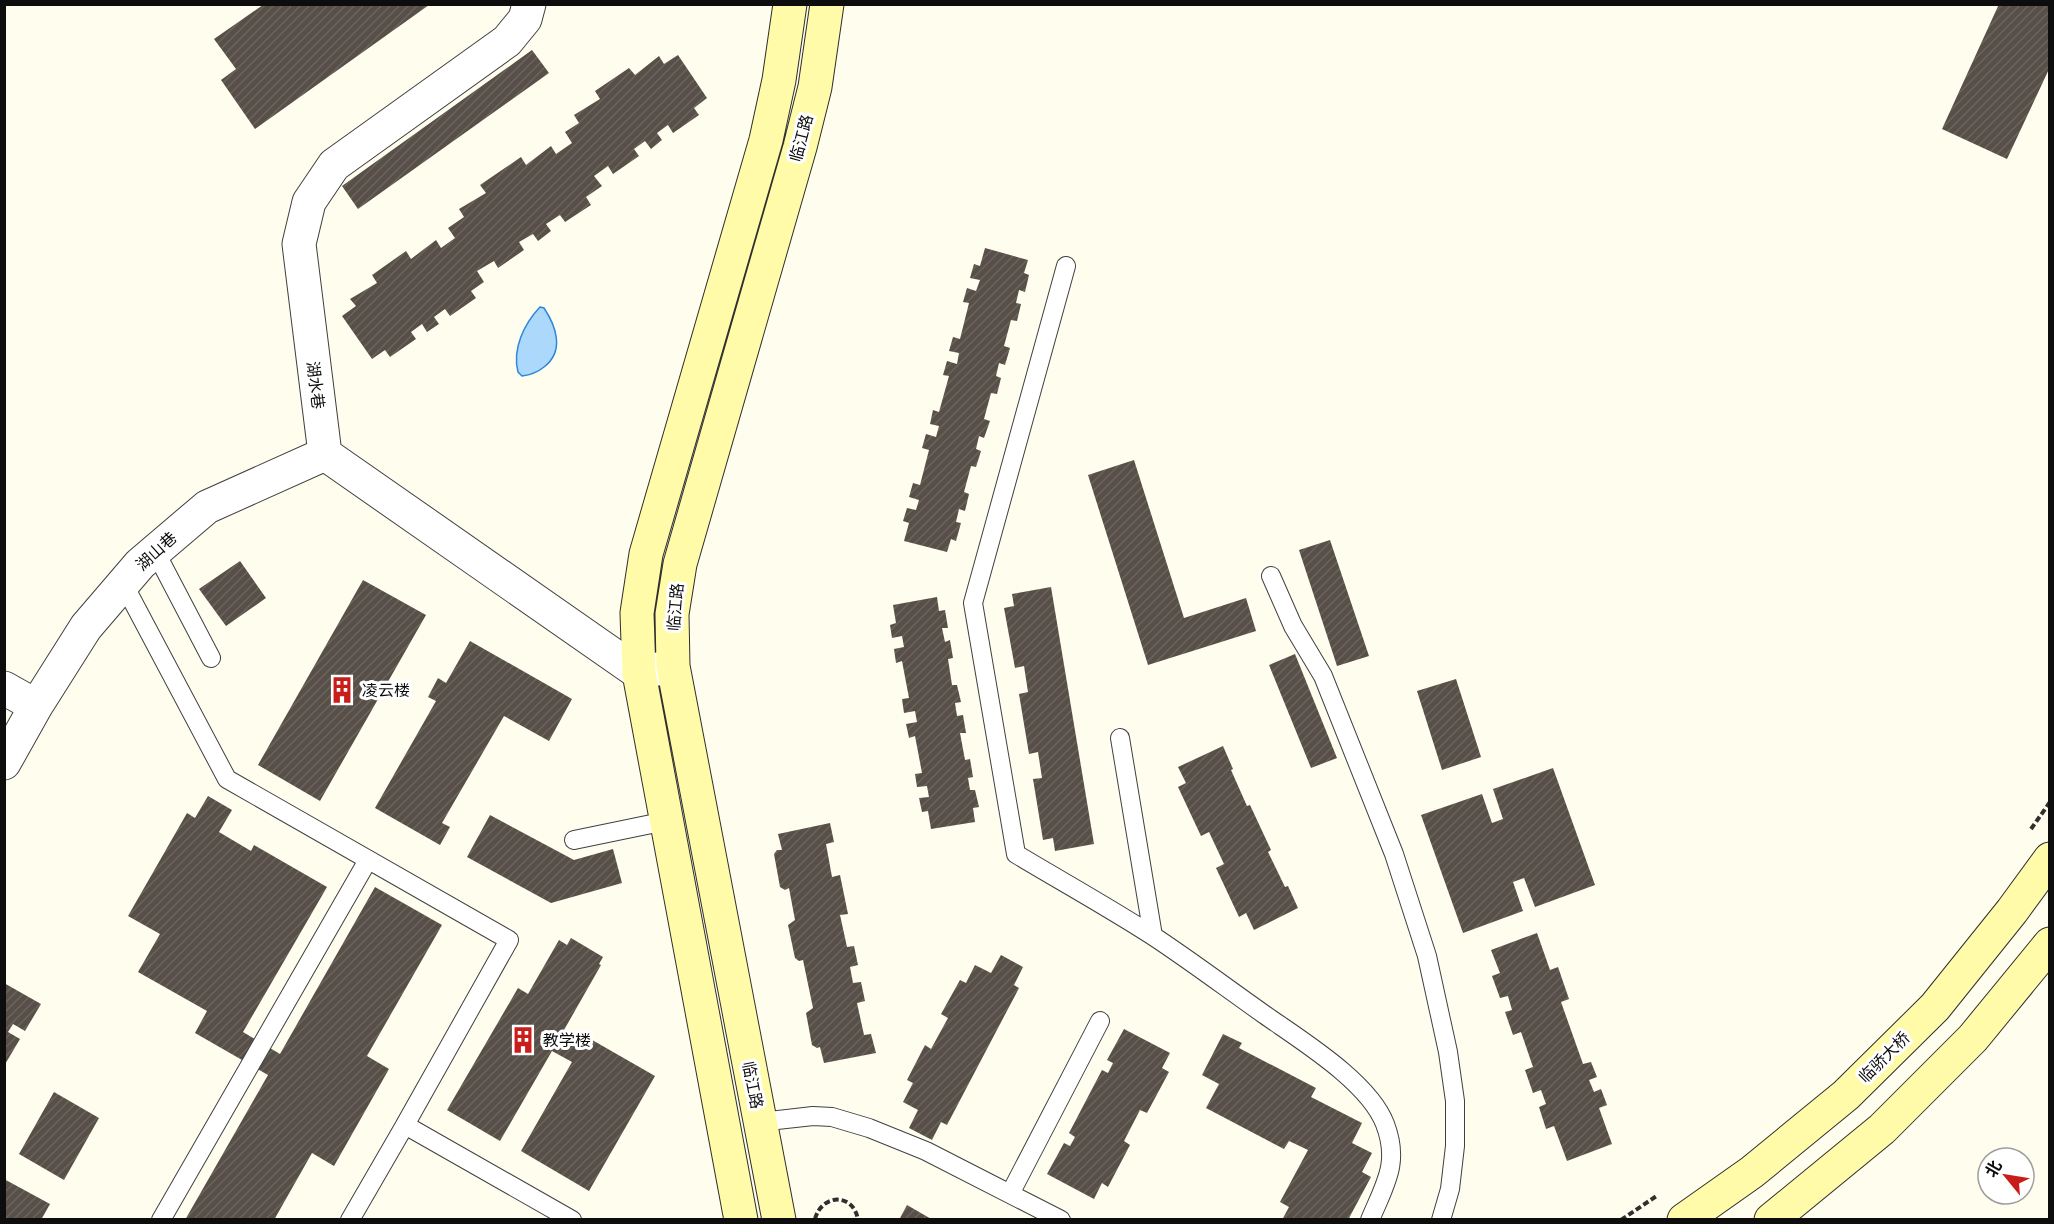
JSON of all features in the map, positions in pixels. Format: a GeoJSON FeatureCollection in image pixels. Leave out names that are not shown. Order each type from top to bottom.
{"type":"FeatureCollection","features":[{"type":"Feature","properties":{"kind":"main road","name":"临江路"},"geometry":{"type":"LineString","coordinates":[[741,1220],[639,673],[637,613],[646,554],[766,140],[779,80],[790,4]]}},
{"type":"Feature","properties":{"kind":"main road","name":"临江路"},"geometry":{"type":"LineString","coordinates":[[778,1220],[673,666],[672,614],[680,564],[800,147],[815,87],[828,4]]}},
{"type":"Feature","properties":{"kind":"main road","name":"临骄大桥"},"geometry":{"type":"LineString","coordinates":[[1684,1220],[1752,1172],[1846,1095],[1887,1055],[1935,1007],[2012,911],[2049,859]]}},
{"type":"Feature","properties":{"kind":"main road"},"geometry":{"type":"LineString","coordinates":[[1771,1220],[1873,1137],[1898,1113],[1973,1038],[2049,944]]}},
{"type":"Feature","properties":{"kind":"street","name":"湖水巷"},"geometry":{"type":"LineString","coordinates":[[325,454],[299,244],[309,202],[334,165],[507,41],[525,19],[529,4]]}},
{"type":"Feature","properties":{"kind":"street","name":"湖山巷"},"geometry":{"type":"LineString","coordinates":[[4,762],[36,706],[87,627],[140,564],[207,507],[325,454]]}},
{"type":"Feature","properties":{"kind":"street"},"geometry":{"type":"LineString","coordinates":[[325,454],[639,673],[673,666]]}},
{"type":"Feature","properties":{"kind":"street"},"geometry":{"type":"LineString","coordinates":[[4,688],[36,706]]}},
{"type":"Feature","properties":{"kind":"lane"},"geometry":{"type":"LineString","coordinates":[[1066,266],[973,603],[1016,854],[1153,936],[1303,1042],[1361,1087],[1371,1099],[1386,1126],[1392,1160],[1389,1176],[1370,1220]]}},
{"type":"Feature","properties":{"kind":"lane"},"geometry":{"type":"LineString","coordinates":[[155,551],[212,658]]}},
{"type":"Feature","properties":{"kind":"lane"},"geometry":{"type":"LineString","coordinates":[[1271,576],[1293,626],[1323,676],[1394,854],[1427,956],[1448,1052],[1455,1101],[1454,1157],[1450,1189],[1441,1220]]}},
{"type":"Feature","properties":{"kind":"lane"},"geometry":{"type":"LineString","coordinates":[[123,583],[226,779],[509,940],[350,1220]]}},
{"type":"Feature","properties":{"kind":"lane"},"geometry":{"type":"LineString","coordinates":[[1120,738],[1153,936]]}},
{"type":"Feature","properties":{"kind":"lane"},"geometry":{"type":"LineString","coordinates":[[574,840],[666,821]]}},
{"type":"Feature","properties":{"kind":"lane"},"geometry":{"type":"LineString","coordinates":[[161,1220],[368,860]]}},
{"type":"Feature","properties":{"kind":"lane"},"geometry":{"type":"LineString","coordinates":[[1010,1194],[1100,1021]]}},
{"type":"Feature","properties":{"kind":"lane"},"geometry":{"type":"LineString","coordinates":[[760,1122],[796,1116],[832,1117],[893,1137],[961,1177],[1010,1194],[1061,1220]]}},
{"type":"Feature","properties":{"kind":"lane"},"geometry":{"type":"LineString","coordinates":[[405,1125],[572,1220]]}},
{"type":"Feature","properties":{"kind":"path"},"geometry":{"type":"LineString","coordinates":[[2024,838],[2049,802]]}},
{"type":"Feature","properties":{"kind":"path"},"geometry":{"type":"LineString","coordinates":[[1621,1220],[1664,1191]]}},
{"type":"Feature","properties":{"kind":"path"},"geometry":{"type":"LineString","coordinates":[[815,1220],[823,1204],[837,1199],[851,1204],[856,1210],[858,1220]]}},
{"type":"Feature","properties":{"kind":"water"},"geometry":{"type":"Polygon","coordinates":[[[540,307],[544,308],[555,330],[555,354],[542,369],[522,376],[518,372],[518,346],[524,329],[540,307]]]}},
{"type":"Feature","properties":{"kind":"building"},"geometry":{"type":"Polygon","coordinates":[[[1999,4],[2050,4],[2050,67],[2007,159],[1942,129],[1999,4]]]}},
{"type":"Feature","properties":{"kind":"building"},"geometry":{"type":"Polygon","coordinates":[[[263,5],[429,5],[255,129],[221,80],[236,69],[214,39],[263,5]]]}},
{"type":"Feature","properties":{"kind":"building"},"geometry":{"type":"Polygon","coordinates":[[[532,50],[549,73],[358,209],[342,186],[532,50]]]}},
{"type":"Feature","properties":{"kind":"building"},"geometry":{"type":"Polygon","coordinates":[[[678,55],[707,98],[694,108],[699,115],[673,133],[668,125],[657,133],[662,140],[651,149],[645,141],[634,149],[639,156],[613,174],[608,166],[594,176],[602,186],[586,197],[591,205],[565,222],[560,215],[546,224],[551,231],[538,241],[533,234],[519,242],[524,250],[498,268],[494,261],[477,271],[484,282],[471,291],[476,298],[450,316],[445,309],[434,317],[439,324],[427,332],[422,324],[411,332],[416,339],[390,357],[385,350],[372,359],[342,316],[356,306],[350,299],[377,283],[372,275],[406,251],[411,259],[436,240],[441,248],[455,238],[448,228],[464,217],[459,209],[486,193],[480,185],[521,157],[526,165],[551,146],[556,154],[572,143],[565,132],[579,123],[574,115],[600,99],[595,91],[629,68],[635,75],[659,56],[664,64],[678,55]]]}},
{"type":"Feature","properties":{"kind":"building"},"geometry":{"type":"Polygon","coordinates":[[[985,248],[1028,260],[1024,273],[1029,275],[1025,292],[1019,290],[1016,303],[1021,304],[1017,321],[1011,320],[1004,346],[1010,348],[1005,365],[999,363],[996,376],[1001,378],[997,394],[991,393],[984,419],[990,421],[984,438],[979,436],[976,449],[981,451],[976,467],[971,466],[964,492],[969,494],[965,511],[959,509],[956,522],[961,523],[956,541],[951,539],[947,552],[904,541],[909,523],[903,521],[907,508],[916,510],[919,500],[909,497],[913,483],[920,485],[929,450],[922,448],[926,434],[936,437],[939,426],[930,424],[933,410],[939,412],[949,376],[943,375],[947,361],[957,364],[959,353],[949,351],[953,337],[960,339],[969,303],[963,302],[967,288],[976,291],[980,280],[970,278],[974,264],[980,266],[985,248]]]}},
{"type":"Feature","properties":{"kind":"building"},"geometry":{"type":"Polygon","coordinates":[[[1134,460],[1184,618],[1246,598],[1256,631],[1148,665],[1088,475],[1134,460]]]}},
{"type":"Feature","properties":{"kind":"building"},"geometry":{"type":"Polygon","coordinates":[[[1330,540],[1369,656],[1337,666],[1299,550],[1330,540]]]}},
{"type":"Feature","properties":{"kind":"building"},"geometry":{"type":"Polygon","coordinates":[[[240,561],[266,598],[226,626],[199,589],[240,561]]]}},
{"type":"Feature","properties":{"kind":"building","name":"凌云楼"},"geometry":{"type":"Polygon","coordinates":[[[363,580],[426,615],[320,801],[258,765],[363,580]]]}},
{"type":"Feature","properties":{"kind":"building"},"geometry":{"type":"Polygon","coordinates":[[[1051,587],[1094,844],[1055,851],[1053,838],[1043,840],[1033,779],[1042,778],[1038,752],[1029,754],[1019,694],[1028,692],[1024,666],[1015,668],[1004,608],[1014,606],[1012,594],[1051,587]]]}},
{"type":"Feature","properties":{"kind":"building"},"geometry":{"type":"Polygon","coordinates":[[[937,597],[939,611],[945,610],[948,628],[942,628],[945,642],[950,640],[953,658],[948,659],[952,685],[957,685],[961,702],[955,703],[957,716],[963,715],[966,733],[960,733],[965,760],[970,759],[973,777],[968,778],[970,790],[975,790],[979,807],[973,808],[975,822],[931,829],[928,811],[922,812],[919,798],[929,797],[927,786],[917,787],[915,774],[922,773],[915,736],[909,738],[906,724],[917,722],[915,711],[904,713],[902,699],[909,698],[902,661],[896,663],[894,649],[904,647],[902,636],[892,638],[890,625],[896,623],[893,605],[937,597]]]}},
{"type":"Feature","properties":{"kind":"building"},"geometry":{"type":"Polygon","coordinates":[[[470,641],[572,699],[549,741],[504,716],[442,823],[450,827],[440,845],[375,808],[436,701],[428,697],[438,678],[446,683],[470,641]]]}},
{"type":"Feature","properties":{"kind":"building"},"geometry":{"type":"Polygon","coordinates":[[[1295,654],[1337,758],[1311,768],[1269,665],[1295,654]]]}},
{"type":"Feature","properties":{"kind":"building"},"geometry":{"type":"Polygon","coordinates":[[[1456,679],[1481,757],[1442,770],[1417,691],[1456,679]]]}},
{"type":"Feature","properties":{"kind":"building"},"geometry":{"type":"Polygon","coordinates":[[[1223,746],[1247,806],[1250,805],[1271,850],[1268,852],[1298,908],[1254,930],[1246,913],[1239,917],[1216,868],[1224,864],[1209,832],[1201,836],[1178,787],[1186,783],[1178,767],[1223,746]]]}},
{"type":"Feature","properties":{"kind":"building"},"geometry":{"type":"Polygon","coordinates":[[[1553,768],[1595,885],[1535,907],[1524,878],[1513,882],[1523,911],[1463,933],[1421,815],[1482,794],[1492,823],[1503,819],[1493,789],[1553,768]]]}},
{"type":"Feature","properties":{"kind":"building"},"geometry":{"type":"Polygon","coordinates":[[[208,796],[232,810],[219,832],[251,851],[254,845],[327,887],[243,1032],[280,1054],[375,887],[442,925],[367,1056],[389,1069],[334,1166],[312,1153],[274,1220],[185,1220],[268,1075],[195,1033],[207,1011],[138,972],[160,934],[128,916],[187,813],[195,818],[208,796]]]}},
{"type":"Feature","properties":{"kind":"building"},"geometry":{"type":"Polygon","coordinates":[[[490,815],[574,860],[613,849],[622,883],[551,903],[467,857],[490,815]]]}},
{"type":"Feature","properties":{"kind":"building"},"geometry":{"type":"Polygon","coordinates":[[[830,823],[834,842],[826,844],[832,877],[840,875],[848,914],[840,915],[847,947],[854,946],[858,965],[850,967],[853,983],[861,982],[865,1001],[857,1003],[864,1035],[871,1034],[876,1053],[824,1063],[820,1047],[812,1045],[806,1013],[813,1008],[803,960],[799,961],[795,958],[788,925],[795,920],[789,888],[785,890],[780,887],[774,854],[777,850],[782,850],[778,834],[830,823]]]}},
{"type":"Feature","properties":{"kind":"building"},"geometry":{"type":"Polygon","coordinates":[[[1537,933],[1550,970],[1558,967],[1569,999],[1561,1002],[1583,1064],[1591,1062],[1597,1077],[1589,1080],[1594,1092],[1601,1089],[1607,1105],[1599,1108],[1612,1144],[1567,1161],[1554,1126],[1546,1129],[1539,1107],[1546,1104],[1541,1090],[1533,1093],[1525,1070],[1533,1067],[1521,1032],[1513,1035],[1505,1012],[1512,1010],[1508,996],[1500,998],[1492,976],[1500,973],[1491,950],[1537,933]]]}},
{"type":"Feature","properties":{"kind":"building"},"geometry":{"type":"Polygon","coordinates":[[[571,938],[603,957],[599,964],[601,965],[564,1030],[584,1042],[587,1037],[655,1076],[589,1191],[521,1151],[572,1062],[552,1051],[500,1141],[447,1110],[518,988],[528,994],[559,940],[567,945],[571,938]]]}},
{"type":"Feature","properties":{"kind":"building"},"geometry":{"type":"Polygon","coordinates":[[[1001,955],[1023,967],[1014,985],[1019,988],[947,1125],[941,1122],[932,1140],[909,1128],[918,1110],[903,1102],[913,1083],[907,1080],[925,1045],[931,1049],[948,1018],[941,1014],[960,980],[966,983],[975,965],[991,973],[1001,955]]]}},
{"type":"Feature","properties":{"kind":"building"},"geometry":{"type":"Polygon","coordinates":[[[4,983],[41,1004],[25,1031],[13,1024],[8,1032],[20,1039],[4,1066],[4,983]]]}},
{"type":"Feature","properties":{"kind":"building"},"geometry":{"type":"Polygon","coordinates":[[[1124,1029],[1170,1053],[1162,1068],[1169,1072],[1147,1113],[1140,1110],[1124,1141],[1130,1145],[1108,1187],[1102,1183],[1094,1199],[1047,1174],[1064,1143],[1070,1146],[1075,1137],[1069,1133],[1102,1070],[1108,1073],[1113,1063],[1107,1060],[1124,1029]]]}},
{"type":"Feature","properties":{"kind":"building"},"geometry":{"type":"Polygon","coordinates":[[[1223,1034],[1242,1043],[1239,1048],[1316,1088],[1311,1097],[1362,1123],[1352,1143],[1372,1153],[1362,1172],[1371,1177],[1348,1220],[1282,1220],[1289,1207],[1280,1202],[1308,1150],[1289,1141],[1284,1149],[1206,1108],[1219,1084],[1202,1075],[1223,1034]]]}},
{"type":"Feature","properties":{"kind":"building"},"geometry":{"type":"Polygon","coordinates":[[[54,1092],[99,1118],[64,1180],[19,1154],[54,1092]]]}},
{"type":"Feature","properties":{"kind":"building"},"geometry":{"type":"Polygon","coordinates":[[[4,1179],[50,1204],[41,1220],[4,1220],[4,1179]]]}},
{"type":"Feature","properties":{"kind":"building"},"geometry":{"type":"Polygon","coordinates":[[[907,1205],[933,1220],[899,1220],[907,1205]]]}},
{"type":"Feature","properties":{"kind":"place","name":"凌云楼"},"geometry":{"type":"Point","coordinates":[342,690]}},
{"type":"Feature","properties":{"kind":"place","name":"教学楼"},"geometry":{"type":"Point","coordinates":[523,1040]}}]}
